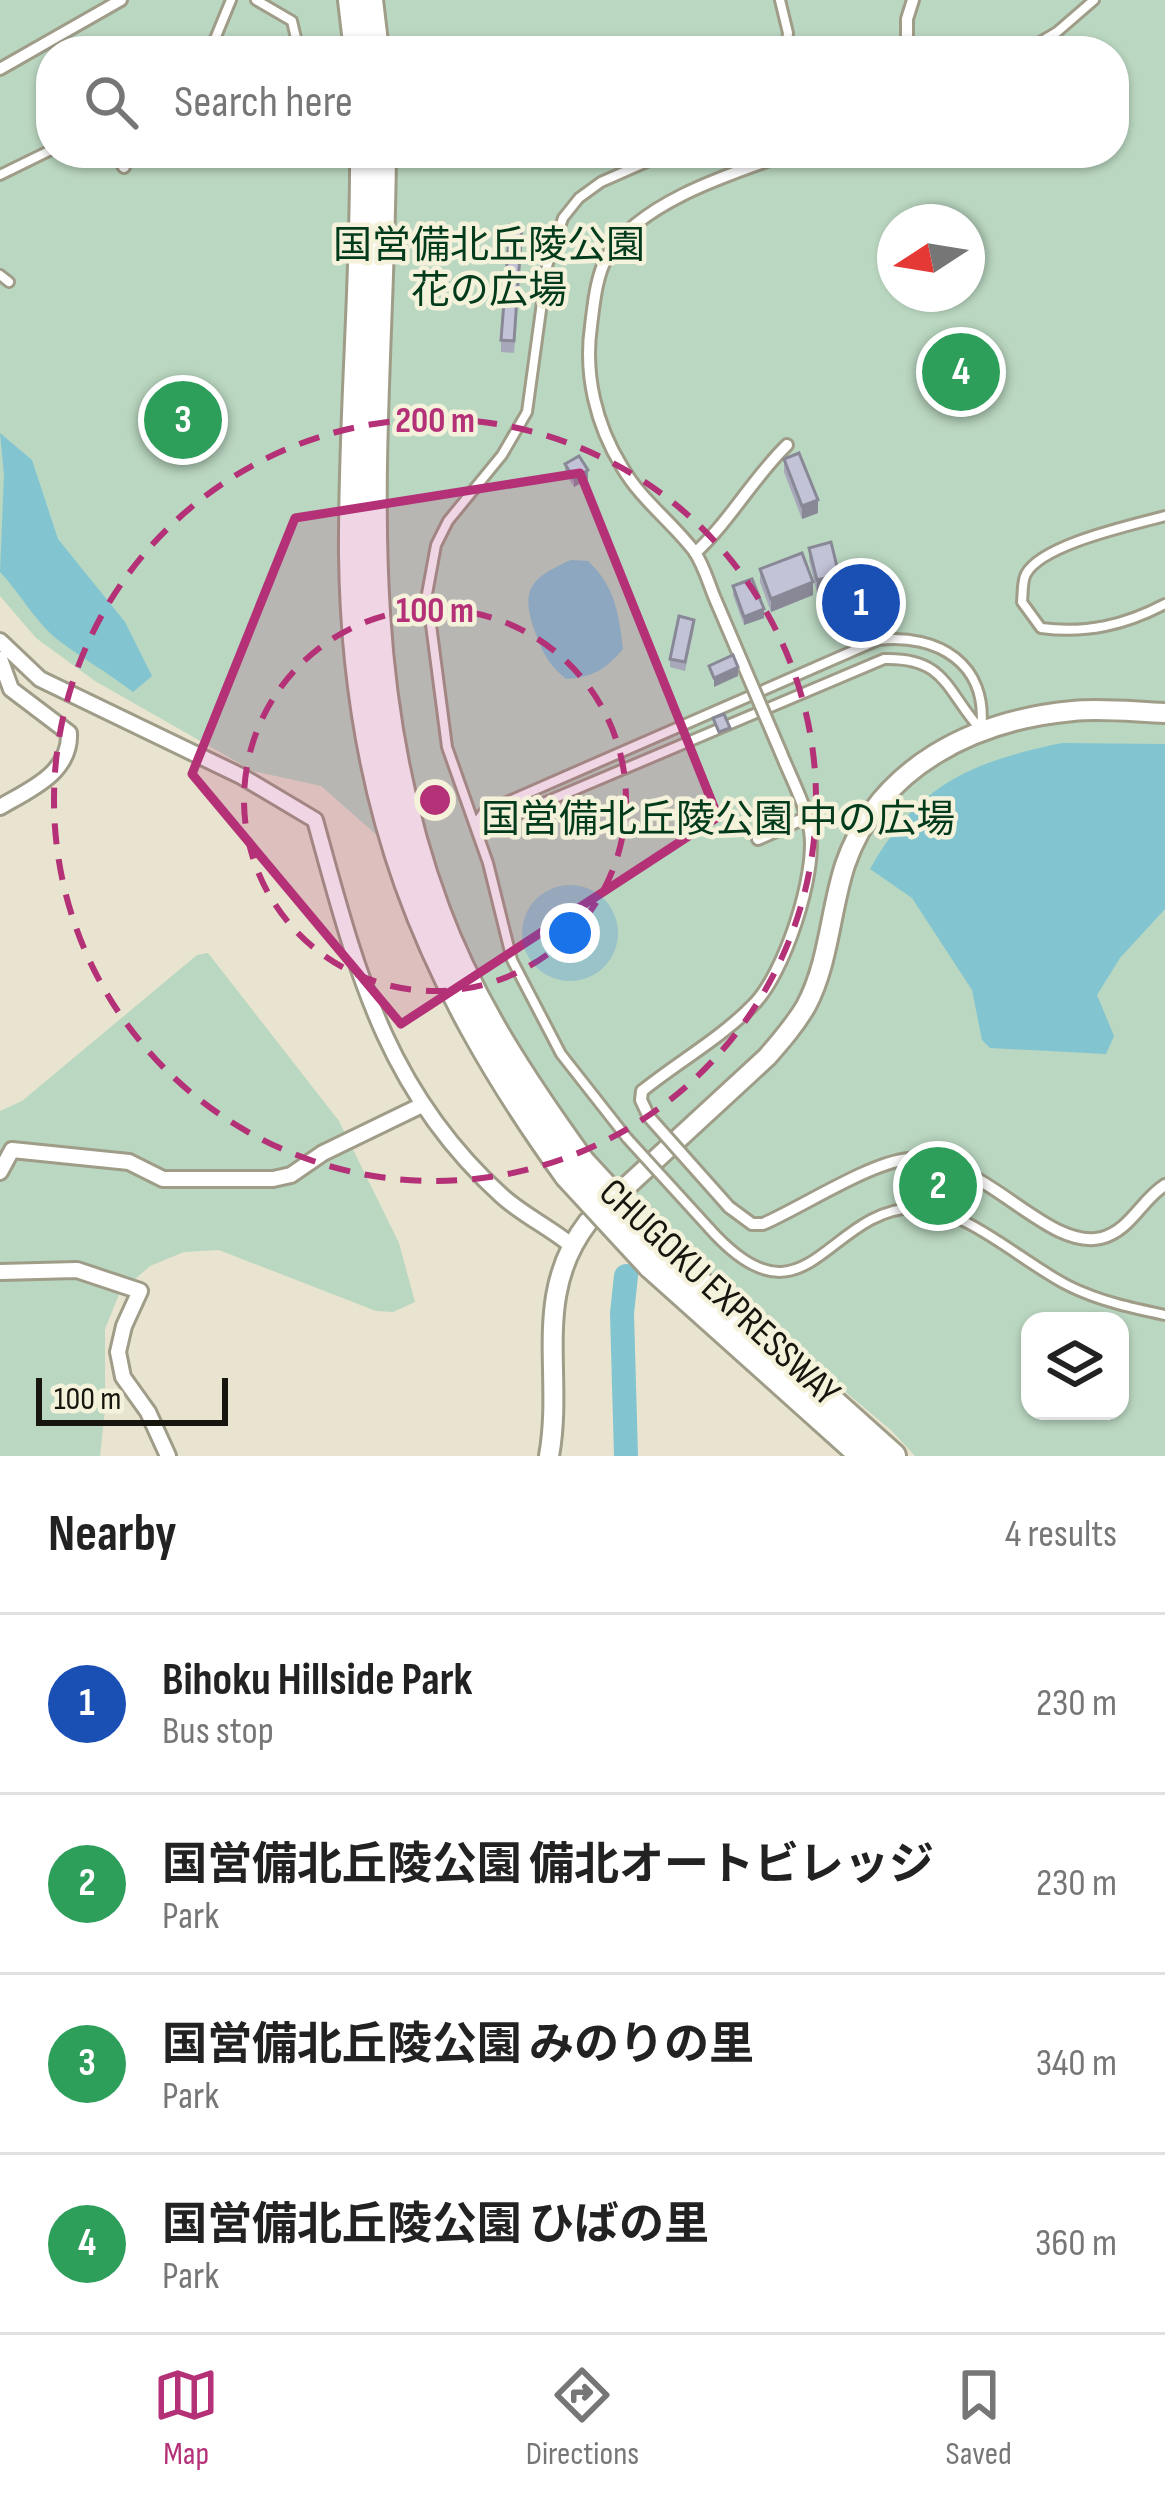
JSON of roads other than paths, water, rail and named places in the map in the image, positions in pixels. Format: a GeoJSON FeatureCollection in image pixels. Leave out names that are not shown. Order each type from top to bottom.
{"type":"FeatureCollection","features":[{"type":"Feature","properties":{"kind":"highway"},"geometry":{"type":"LineString","coordinates":[[351,0],[355,36]]}},
{"type":"Feature","properties":{"kind":"highway"},"geometry":{"type":"LineString","coordinates":[[370,0],[374,36]]}},
{"type":"Feature","properties":{"kind":"highway","name":"CHUGOKU EXPRESSWAY"},"geometry":{"type":"LineString","coordinates":[[363,168],[352,556],[361,688],[374,768],[419,921],[486,1056],[574,1168],[657,1258],[863,1456]]}},
{"type":"Feature","properties":{"kind":"highway","name":"CHUGOKU EXPRESSWAY"},"geometry":{"type":"LineString","coordinates":[[383,168],[372,557],[381,685],[394,766],[432,896],[470,983],[574,1168]]}},
{"type":"Feature","properties":{"kind":"highway","name":"CHUGOKU EXPRESSWAY"},"geometry":{"type":"LineString","coordinates":[[657,1258],[892,1456]]}},
{"type":"Feature","properties":{"kind":"street"},"geometry":{"type":"LineString","coordinates":[[67,36],[122,0]]}},
{"type":"Feature","properties":{"kind":"street"},"geometry":{"type":"LineString","coordinates":[[907,36],[913,0]]}},
{"type":"Feature","properties":{"kind":"street"},"geometry":{"type":"LineString","coordinates":[[0,69],[36,54]]}},
{"type":"Feature","properties":{"kind":"street"},"geometry":{"type":"LineString","coordinates":[[754,168],[657,208],[631,228],[608,255],[597,283],[588,354],[602,427],[622,468],[651,508],[695,553],[781,753],[811,836],[806,875],[772,984],[752,1007],[642,1090],[641,1100],[649,1117],[729,1207],[752,1224],[764,1224],[905,1159],[961,1167],[1065,1234],[1090,1239],[1118,1231],[1165,1185]]}},
{"type":"Feature","properties":{"kind":"street"},"geometry":{"type":"LineString","coordinates":[[695,553],[758,473],[787,445]]}},
{"type":"Feature","properties":{"kind":"street"},"geometry":{"type":"LineString","coordinates":[[0,641],[40,679],[242,776],[315,820],[370,1007],[420,1106],[506,1200],[571,1245]]}},
{"type":"Feature","properties":{"kind":"street"},"geometry":{"type":"LineString","coordinates":[[0,659],[11,689],[69,733],[70,748],[43,782],[0,807]]}},
{"type":"Feature","properties":{"kind":"street"},"geometry":{"type":"LineString","coordinates":[[549,1456],[556,1284],[571,1245],[588,1222],[767,1057],[792,1028],[818,977],[847,862],[887,792],[911,769],[981,730],[1073,711],[1165,713]]}},
{"type":"Feature","properties":{"kind":"street"},"geometry":{"type":"LineString","coordinates":[[758,839],[807,817]]}},
{"type":"Feature","properties":{"kind":"street"},"geometry":{"type":"LineString","coordinates":[[0,1172],[12,1150],[129,1162],[163,1179],[273,1179],[291,1175],[323,1153],[420,1106]]}},
{"type":"Feature","properties":{"kind":"street"},"geometry":{"type":"LineString","coordinates":[[0,1272],[77,1270],[140,1291],[118,1352],[123,1377],[148,1412],[168,1456]]}},
{"type":"Feature","properties":{"kind":"lane"},"geometry":{"type":"LineString","coordinates":[[216,36],[230,0]]}},
{"type":"Feature","properties":{"kind":"lane"},"geometry":{"type":"LineString","coordinates":[[256,0],[292,22],[295,36]]}},
{"type":"Feature","properties":{"kind":"lane"},"geometry":{"type":"LineString","coordinates":[[780,0],[788,36]]}},
{"type":"Feature","properties":{"kind":"lane"},"geometry":{"type":"LineString","coordinates":[[1050,36],[1094,0]]}},
{"type":"Feature","properties":{"kind":"lane"},"geometry":{"type":"LineString","coordinates":[[0,175],[36,157]]}},
{"type":"Feature","properties":{"kind":"lane"},"geometry":{"type":"LineString","coordinates":[[633,168],[601,182],[563,218],[547,266],[527,412],[511,442],[459,506],[436,544],[428,594],[447,747],[475,825],[512,960],[561,1054],[627,1138],[747,1264],[774,1272],[805,1266],[885,1214],[928,1209],[960,1220],[1072,1288],[1116,1305],[1165,1315]]}},
{"type":"Feature","properties":{"kind":"lane"},"geometry":{"type":"LineString","coordinates":[[0,275],[9,282]]}},
{"type":"Feature","properties":{"kind":"lane"},"geometry":{"type":"LineString","coordinates":[[1165,516],[1102,534],[1036,561],[1024,576],[1022,602],[1041,628],[1063,631],[1127,622],[1165,604]]}},
{"type":"Feature","properties":{"kind":"lane"},"geometry":{"type":"LineString","coordinates":[[475,825],[484,812],[878,640],[928,641],[955,656],[981,697],[981,730]]}},
{"type":"Feature","properties":{"kind":"lane"},"geometry":{"type":"LineString","coordinates":[[475,825],[489,826],[884,659],[909,658],[944,677],[981,730]]}},
{"type":"Feature","properties":{"kind":"water"},"geometry":{"type":"Polygon","coordinates":[[[0,433],[32,460],[58,539],[125,622],[152,676],[133,692],[52,635],[0,572],[4,475],[0,433]]]}},
{"type":"Feature","properties":{"kind":"water"},"geometry":{"type":"Polygon","coordinates":[[[571,560],[588,561],[604,580],[617,612],[623,649],[598,671],[566,679],[535,632],[529,595],[538,579],[571,560]]]}},
{"type":"Feature","properties":{"kind":"water"},"geometry":{"type":"Polygon","coordinates":[[[1062,743],[1165,744],[1165,909],[1120,958],[1097,995],[1114,1036],[1106,1054],[990,1048],[982,1040],[972,990],[912,898],[870,869],[907,816],[950,781],[1000,759],[1062,743]]]}},
{"type":"Feature","properties":{"kind":"waterway"},"geometry":{"type":"LineString","coordinates":[[626,1276],[622,1313],[626,1456]]}},
{"type":"Feature","properties":{"kind":"place","name":"国営備北丘陵公園 ひばの里"},"geometry":{"type":"Point","coordinates":[961,372]}},
{"type":"Feature","properties":{"kind":"place","name":"国営備北丘陵公園 みのりの里"},"geometry":{"type":"Point","coordinates":[183,420]}},
{"type":"Feature","properties":{"kind":"place","name":"Bihoku Hillside Park"},"geometry":{"type":"Point","coordinates":[861,603]}},
{"type":"Feature","properties":{"kind":"place","name":"国営備北丘陵公園 備北オートビレッジ"},"geometry":{"type":"Point","coordinates":[938,1186]}},
{"type":"Feature","properties":{"kind":"park label","name":"国営備北丘陵公園 花の広場"},"geometry":{"type":"Point","coordinates":[489,268]}},
{"type":"Feature","properties":{"kind":"park label","name":"国営備北丘陵公園 中の広場"},"geometry":{"type":"Point","coordinates":[718,820]}}]}
